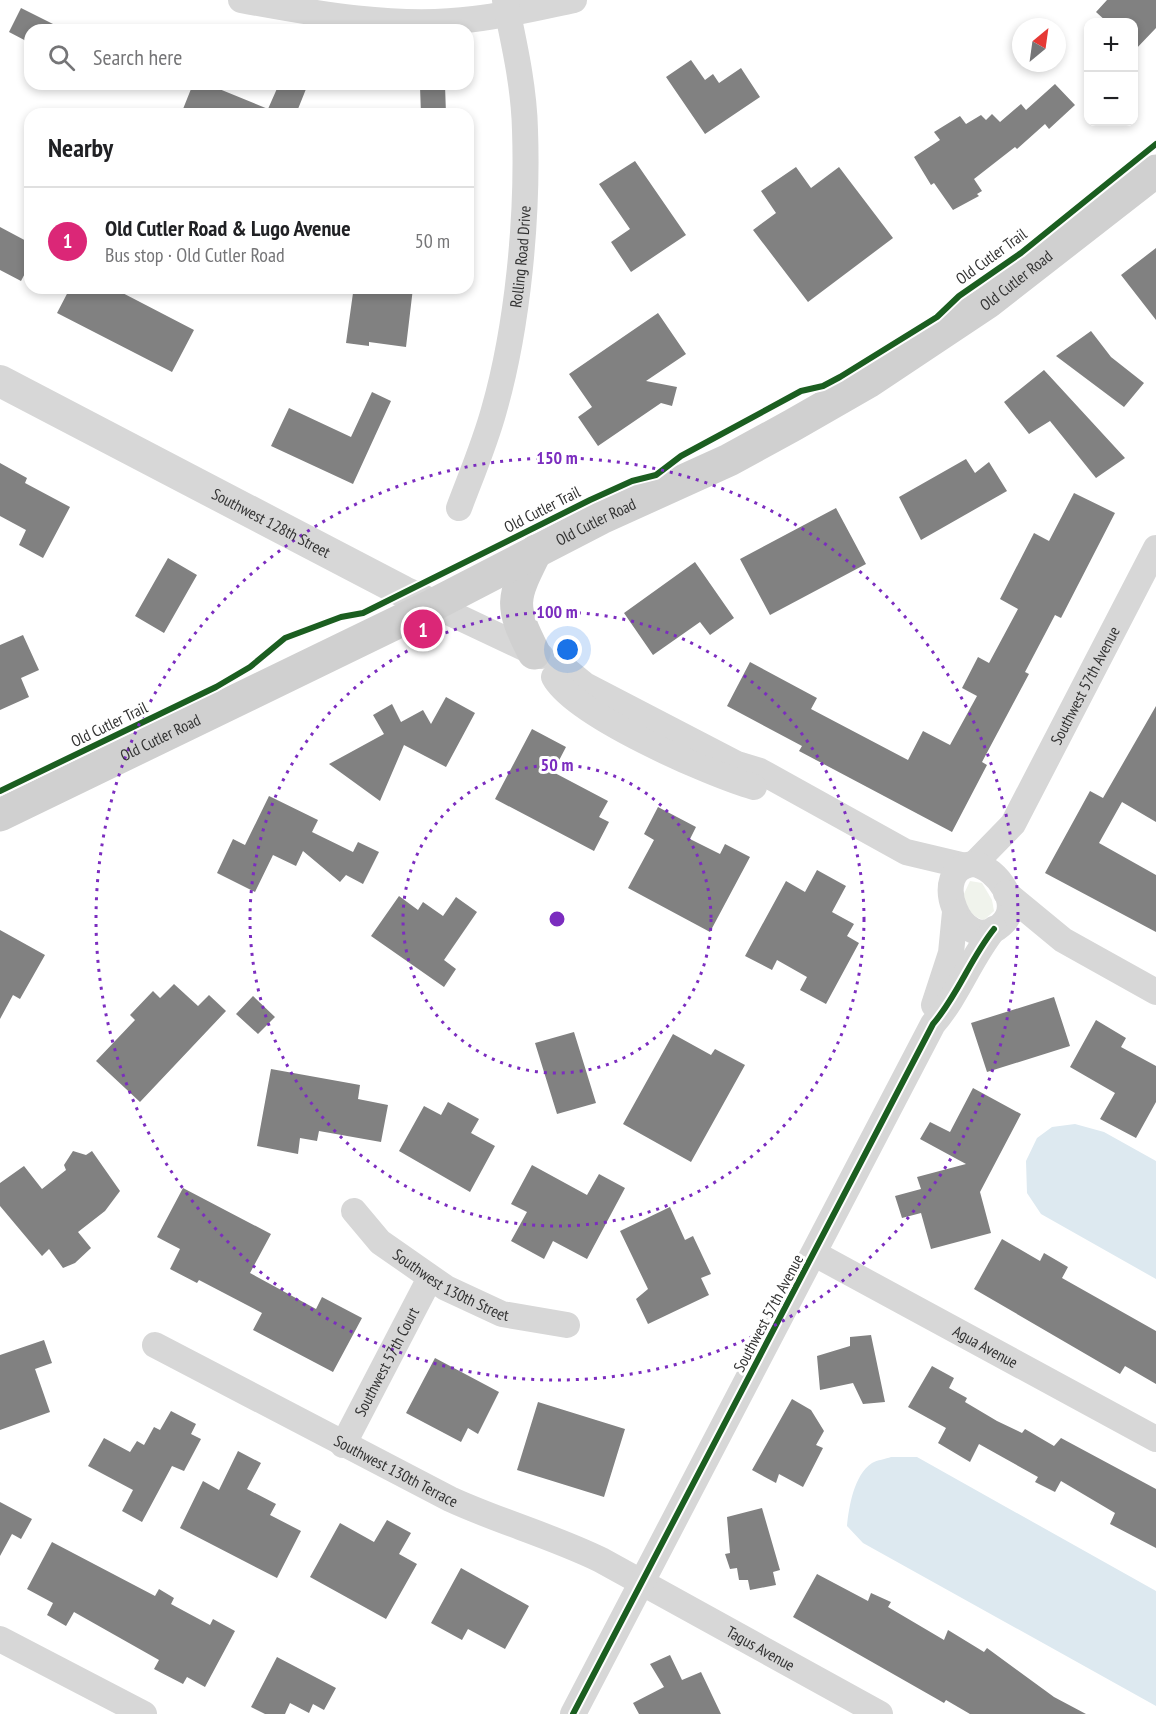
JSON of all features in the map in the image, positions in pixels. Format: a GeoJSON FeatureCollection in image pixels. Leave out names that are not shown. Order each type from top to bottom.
{"type":"FeatureCollection","features":[{"type":"Feature","properties":{"kind":"main road","name":"Old Cutler Road"},"geometry":{"type":"LineString","coordinates":[[0,815],[433,605],[536,551],[729,460],[868,382],[988,302],[1156,171]]}},
{"type":"Feature","properties":{"kind":"main road"},"geometry":{"type":"LineString","coordinates":[[536,551],[521,581],[515,605],[519,623],[547,659]]}},
{"type":"Feature","properties":{"kind":"street"},"geometry":{"type":"LineString","coordinates":[[241,0],[303,12],[405,21],[467,20],[506,6],[574,0]]}},
{"type":"Feature","properties":{"kind":"street","name":"Rolling Road Drive"},"geometry":{"type":"LineString","coordinates":[[459,508],[495,409],[511,324],[520,247],[525,130],[516,52],[506,6]]}},
{"type":"Feature","properties":{"kind":"street","name":"Southwest 128th Street"},"geometry":{"type":"LineString","coordinates":[[0,381],[404,592],[547,659],[591,674],[676,717],[739,750],[760,771],[906,852],[970,865]]}},
{"type":"Feature","properties":{"kind":"street","name":"Southwest 57th Avenue"},"geometry":{"type":"LineString","coordinates":[[1003,887],[1013,825],[1154,554]]}},
{"type":"Feature","properties":{"kind":"street"},"geometry":{"type":"LineString","coordinates":[[547,659],[556,681],[565,690],[580,703],[615,724],[692,764],[733,780],[765,789],[790,787]]}},
{"type":"Feature","properties":{"kind":"street","name":"Southwest 57th Avenue"},"geometry":{"type":"LineString","coordinates":[[970,865],[1013,825]]}},
{"type":"Feature","properties":{"kind":"street","name":"Southwest 128th Street"},"geometry":{"type":"LineString","coordinates":[[906,852],[953,906]]}},
{"type":"Feature","properties":{"kind":"street"},"geometry":{"type":"LineString","coordinates":[[1063,940],[997,928],[980,932],[972,930],[960,921],[953,906],[953,878],[970,865],[987,868],[1003,887],[1063,940],[1156,992]]}},
{"type":"Feature","properties":{"kind":"street"},"geometry":{"type":"LineString","coordinates":[[997,928],[1008,915],[1003,887]]}},
{"type":"Feature","properties":{"kind":"street","name":"Southwest 57th Avenue"},"geometry":{"type":"LineString","coordinates":[[933,1024],[934,1000],[951,953],[953,906]]}},
{"type":"Feature","properties":{"kind":"street","name":"Southwest 57th Avenue"},"geometry":{"type":"LineString","coordinates":[[573,1714],[933,1024],[949,1005],[976,954],[997,928]]}},
{"type":"Feature","properties":{"kind":"street","name":"Southwest 130th Street"},"geometry":{"type":"LineString","coordinates":[[354,1211],[380,1242],[430,1278],[502,1314],[567,1325]]}},
{"type":"Feature","properties":{"kind":"street","name":"Agua Avenue"},"geometry":{"type":"LineString","coordinates":[[815,1254],[1156,1439]]}},
{"type":"Feature","properties":{"kind":"street","name":"Southwest 57th Court"},"geometry":{"type":"LineString","coordinates":[[344,1445],[430,1278]]}},
{"type":"Feature","properties":{"kind":"street","name":"Southwest 130th Terrace"},"geometry":{"type":"LineString","coordinates":[[155,1346],[473,1510],[558,1540],[642,1583]]}},
{"type":"Feature","properties":{"kind":"street","name":"Tagus Avenue"},"geometry":{"type":"LineString","coordinates":[[642,1583],[880,1714]]}},
{"type":"Feature","properties":{"kind":"street"},"geometry":{"type":"LineString","coordinates":[[0,1639],[144,1714]]}},
{"type":"Feature","properties":{"kind":"shaded area"},"geometry":{"type":"Polygon","coordinates":[[[970,881],[982,883],[992,900],[994,911],[984,920],[973,914],[963,896],[970,881]]]}},
{"type":"Feature","properties":{"kind":"shaded area"},"geometry":{"type":"Polygon","coordinates":[[[1075,1124],[1104,1132],[1156,1161],[1156,1279],[1041,1214],[1027,1193],[1026,1161],[1037,1138],[1052,1127],[1075,1124]]]}},
{"type":"Feature","properties":{"kind":"shaded area"},"geometry":{"type":"Polygon","coordinates":[[[891,1457],[917,1457],[1156,1591],[1156,1706],[863,1543],[847,1526],[854,1492],[866,1468],[874,1462],[891,1457]]]}},
{"type":"Feature","properties":{"kind":"building"},"geometry":{"type":"Polygon","coordinates":[[[1107,0],[1156,0],[1156,28],[1138,47],[1138,18],[1103,18],[1096,12],[1107,0]]]}},
{"type":"Feature","properties":{"kind":"building"},"geometry":{"type":"Polygon","coordinates":[[[21,8],[53,24],[24,24],[24,40],[9,32],[21,8]]]}},
{"type":"Feature","properties":{"kind":"building"},"geometry":{"type":"Polygon","coordinates":[[[691,60],[705,80],[713,74],[719,83],[741,68],[760,97],[705,134],[666,77],[691,60]]]}},
{"type":"Feature","properties":{"kind":"building"},"geometry":{"type":"Polygon","coordinates":[[[1055,84],[1075,105],[1049,129],[1045,124],[1017,149],[1015,147],[974,179],[982,191],[977,194],[979,196],[953,210],[934,183],[931,185],[914,157],[940,140],[934,132],[960,116],[966,124],[981,115],[986,120],[992,114],[1000,122],[1021,104],[1026,110],[1055,84]]]}},
{"type":"Feature","properties":{"kind":"building"},"geometry":{"type":"Polygon","coordinates":[[[191,90],[222,90],[266,108],[183,108],[191,90]]]}},
{"type":"Feature","properties":{"kind":"building"},"geometry":{"type":"Polygon","coordinates":[[[276,90],[306,90],[298,108],[268,108],[276,90]]]}},
{"type":"Feature","properties":{"kind":"building"},"geometry":{"type":"Polygon","coordinates":[[[420,90],[445,90],[446,108],[421,108],[420,90]]]}},
{"type":"Feature","properties":{"kind":"building"},"geometry":{"type":"Polygon","coordinates":[[[635,161],[686,235],[631,272],[611,242],[630,229],[599,184],[635,161]]]}},
{"type":"Feature","properties":{"kind":"building"},"geometry":{"type":"Polygon","coordinates":[[[796,167],[811,188],[839,167],[893,238],[808,302],[753,230],[776,213],[761,191],[796,167]]]}},
{"type":"Feature","properties":{"kind":"building"},"geometry":{"type":"Polygon","coordinates":[[[0,227],[24,240],[24,275],[21,281],[0,270],[0,227]]]}},
{"type":"Feature","properties":{"kind":"building"},"geometry":{"type":"Polygon","coordinates":[[[1156,248],[1156,320],[1121,275],[1156,248]]]}},
{"type":"Feature","properties":{"kind":"building"},"geometry":{"type":"Polygon","coordinates":[[[67,294],[125,294],[194,330],[172,372],[57,313],[67,294]]]}},
{"type":"Feature","properties":{"kind":"building"},"geometry":{"type":"Polygon","coordinates":[[[353,294],[412,294],[406,347],[369,342],[369,346],[346,343],[353,294]]]}},
{"type":"Feature","properties":{"kind":"building"},"geometry":{"type":"Polygon","coordinates":[[[658,313],[686,354],[646,381],[677,387],[672,406],[661,403],[598,446],[578,417],[592,407],[569,374],[658,313]]]}},
{"type":"Feature","properties":{"kind":"building"},"geometry":{"type":"Polygon","coordinates":[[[1091,331],[1111,357],[1144,383],[1124,407],[1056,356],[1091,331]]]}},
{"type":"Feature","properties":{"kind":"building"},"geometry":{"type":"Polygon","coordinates":[[[1044,370],[1125,458],[1096,478],[1050,421],[1029,434],[1004,402],[1044,370]]]}},
{"type":"Feature","properties":{"kind":"building"},"geometry":{"type":"Polygon","coordinates":[[[372,392],[391,401],[353,484],[271,446],[289,408],[351,437],[372,392]]]}},
{"type":"Feature","properties":{"kind":"building"},"geometry":{"type":"Polygon","coordinates":[[[966,459],[975,473],[989,462],[1007,491],[921,540],[899,497],[966,459]]]}},
{"type":"Feature","properties":{"kind":"building"},"geometry":{"type":"Polygon","coordinates":[[[0,463],[27,478],[25,483],[70,507],[43,558],[19,545],[26,530],[0,516],[0,463]]]}},
{"type":"Feature","properties":{"kind":"building"},"geometry":{"type":"Polygon","coordinates":[[[1074,493],[1115,513],[1061,618],[1055,615],[1025,672],[1029,674],[982,762],[987,765],[952,832],[799,751],[802,746],[727,706],[750,662],[817,698],[811,709],[908,760],[923,731],[950,745],[977,696],[962,688],[978,657],[989,663],[1018,609],[1000,599],[1034,533],[1049,541],[1074,493]]]}},
{"type":"Feature","properties":{"kind":"building"},"geometry":{"type":"Polygon","coordinates":[[[836,508],[866,564],[770,615],[740,559],[836,508]]]}},
{"type":"Feature","properties":{"kind":"building"},"geometry":{"type":"Polygon","coordinates":[[[168,558],[197,575],[164,633],[135,616],[168,558]]]}},
{"type":"Feature","properties":{"kind":"building"},"geometry":{"type":"Polygon","coordinates":[[[695,562],[734,618],[710,635],[700,622],[653,655],[624,613],[695,562]]]}},
{"type":"Feature","properties":{"kind":"building"},"geometry":{"type":"Polygon","coordinates":[[[23,635],[39,670],[21,678],[29,697],[0,710],[0,645],[23,635]]]}},
{"type":"Feature","properties":{"kind":"building"},"geometry":{"type":"Polygon","coordinates":[[[446,697],[475,713],[446,767],[404,745],[380,801],[329,764],[384,734],[373,715],[392,704],[401,722],[423,710],[431,724],[446,697]]]}},
{"type":"Feature","properties":{"kind":"building"},"geometry":{"type":"Polygon","coordinates":[[[1156,706],[1156,822],[1122,802],[1099,843],[1156,875],[1156,932],[1045,873],[1090,791],[1103,798],[1156,706]]]}},
{"type":"Feature","properties":{"kind":"building"},"geometry":{"type":"Polygon","coordinates":[[[532,729],[566,747],[553,772],[608,801],[599,817],[609,822],[594,851],[495,799],[532,729]]]}},
{"type":"Feature","properties":{"kind":"building"},"geometry":{"type":"Polygon","coordinates":[[[269,796],[318,820],[312,832],[353,852],[358,842],[379,852],[363,884],[346,875],[340,882],[303,851],[296,866],[273,855],[255,892],[217,873],[233,839],[245,845],[269,796]]]}},
{"type":"Feature","properties":{"kind":"building"},"geometry":{"type":"Polygon","coordinates":[[[658,807],[696,827],[690,839],[720,854],[725,844],[750,857],[710,932],[628,888],[654,840],[644,834],[658,807]]]}},
{"type":"Feature","properties":{"kind":"building"},"geometry":{"type":"Polygon","coordinates":[[[817,870],[846,886],[832,912],[854,924],[847,936],[859,943],[826,1004],[800,990],[807,977],[777,960],[772,970],[745,956],[786,881],[805,892],[817,870]]]}},
{"type":"Feature","properties":{"kind":"building"},"geometry":{"type":"Polygon","coordinates":[[[399,896],[418,910],[423,902],[443,916],[456,897],[477,912],[444,960],[456,969],[444,987],[371,936],[399,896]]]}},
{"type":"Feature","properties":{"kind":"building"},"geometry":{"type":"Polygon","coordinates":[[[0,930],[45,955],[20,999],[13,995],[0,1019],[0,930]]]}},
{"type":"Feature","properties":{"kind":"building"},"geometry":{"type":"Polygon","coordinates":[[[174,984],[198,1006],[209,995],[226,1011],[140,1102],[96,1061],[135,1020],[130,1015],[153,991],[160,998],[174,984]]]}},
{"type":"Feature","properties":{"kind":"building"},"geometry":{"type":"Polygon","coordinates":[[[253,996],[275,1017],[258,1034],[236,1014],[253,996]]]}},
{"type":"Feature","properties":{"kind":"building"},"geometry":{"type":"Polygon","coordinates":[[[1054,997],[1070,1046],[987,1072],[971,1023],[1054,997]]]}},
{"type":"Feature","properties":{"kind":"building"},"geometry":{"type":"Polygon","coordinates":[[[1096,1020],[1126,1038],[1121,1047],[1156,1066],[1156,1102],[1136,1138],[1100,1119],[1115,1093],[1070,1067],[1096,1020]]]}},
{"type":"Feature","properties":{"kind":"building"},"geometry":{"type":"Polygon","coordinates":[[[574,1032],[596,1103],[557,1114],[535,1043],[574,1032]]]}},
{"type":"Feature","properties":{"kind":"building"},"geometry":{"type":"Polygon","coordinates":[[[673,1034],[711,1055],[715,1049],[745,1065],[691,1162],[623,1124],[673,1034]]]}},
{"type":"Feature","properties":{"kind":"building"},"geometry":{"type":"Polygon","coordinates":[[[271,1069],[360,1085],[358,1099],[388,1105],[381,1142],[319,1131],[317,1141],[300,1138],[298,1154],[257,1146],[271,1069]]]}},
{"type":"Feature","properties":{"kind":"building"},"geometry":{"type":"Polygon","coordinates":[[[973,1088],[1021,1114],[980,1192],[991,1233],[931,1249],[921,1213],[902,1218],[895,1196],[921,1189],[917,1177],[966,1164],[920,1139],[930,1122],[950,1132],[973,1088]]]}},
{"type":"Feature","properties":{"kind":"building"},"geometry":{"type":"Polygon","coordinates":[[[448,1102],[479,1119],[471,1133],[495,1146],[470,1192],[399,1151],[424,1106],[441,1115],[448,1102]]]}},
{"type":"Feature","properties":{"kind":"building"},"geometry":{"type":"Polygon","coordinates":[[[73,1151],[86,1155],[92,1151],[120,1191],[105,1211],[78,1232],[91,1248],[75,1263],[63,1268],[49,1249],[42,1256],[0,1206],[0,1183],[24,1166],[42,1189],[66,1170],[64,1165],[73,1151]]]}},
{"type":"Feature","properties":{"kind":"building"},"geometry":{"type":"Polygon","coordinates":[[[532,1165],[587,1195],[599,1174],[625,1188],[587,1259],[553,1241],[544,1259],[511,1241],[527,1212],[511,1204],[532,1165]]]}},
{"type":"Feature","properties":{"kind":"building"},"geometry":{"type":"Polygon","coordinates":[[[183,1188],[271,1234],[250,1273],[316,1309],[322,1297],[362,1318],[333,1372],[253,1330],[262,1313],[199,1280],[197,1283],[170,1269],[180,1249],[157,1237],[183,1188]]]}},
{"type":"Feature","properties":{"kind":"building"},"geometry":{"type":"Polygon","coordinates":[[[670,1207],[685,1240],[693,1236],[711,1274],[701,1278],[709,1295],[648,1324],[636,1299],[648,1289],[620,1231],[670,1207]]]}},
{"type":"Feature","properties":{"kind":"building"},"geometry":{"type":"Polygon","coordinates":[[[1002,1239],[1040,1261],[1044,1253],[1068,1267],[1062,1278],[1156,1331],[1156,1384],[1125,1366],[1120,1374],[974,1289],[1002,1239]]]}},
{"type":"Feature","properties":{"kind":"building"},"geometry":{"type":"Polygon","coordinates":[[[871,1335],[885,1402],[863,1404],[853,1383],[820,1390],[817,1356],[850,1346],[850,1337],[871,1335]]]}},
{"type":"Feature","properties":{"kind":"building"},"geometry":{"type":"Polygon","coordinates":[[[44,1340],[52,1363],[35,1369],[50,1412],[0,1430],[0,1355],[44,1340]]]}},
{"type":"Feature","properties":{"kind":"building"},"geometry":{"type":"Polygon","coordinates":[[[435,1358],[499,1392],[478,1434],[468,1428],[461,1442],[406,1413],[435,1358]]]}},
{"type":"Feature","properties":{"kind":"building"},"geometry":{"type":"Polygon","coordinates":[[[932,1366],[954,1378],[949,1388],[967,1398],[965,1402],[997,1421],[1022,1433],[1025,1429],[1054,1446],[1061,1438],[1156,1489],[1156,1548],[1110,1524],[1115,1513],[1061,1481],[1055,1492],[1035,1482],[1038,1477],[979,1444],[970,1462],[938,1443],[946,1428],[908,1407],[932,1366]]]}},
{"type":"Feature","properties":{"kind":"building"},"geometry":{"type":"Polygon","coordinates":[[[792,1399],[811,1410],[824,1431],[816,1445],[823,1448],[803,1487],[779,1474],[776,1483],[752,1470],[792,1399]]]}},
{"type":"Feature","properties":{"kind":"building"},"geometry":{"type":"Polygon","coordinates":[[[538,1402],[625,1429],[604,1497],[517,1470],[538,1402]]]}},
{"type":"Feature","properties":{"kind":"building"},"geometry":{"type":"Polygon","coordinates":[[[171,1411],[196,1424],[191,1434],[201,1439],[184,1471],[172,1466],[142,1522],[122,1511],[133,1490],[88,1466],[104,1438],[130,1452],[137,1441],[144,1445],[154,1427],[160,1430],[171,1411]]]}},
{"type":"Feature","properties":{"kind":"building"},"geometry":{"type":"Polygon","coordinates":[[[238,1451],[261,1463],[247,1489],[276,1504],[270,1515],[301,1531],[277,1578],[180,1528],[203,1481],[219,1490],[238,1451]]]}},
{"type":"Feature","properties":{"kind":"building"},"geometry":{"type":"Polygon","coordinates":[[[0,1502],[32,1519],[21,1539],[12,1534],[0,1556],[0,1502]]]}},
{"type":"Feature","properties":{"kind":"building"},"geometry":{"type":"Polygon","coordinates":[[[762,1508],[780,1570],[773,1572],[776,1585],[750,1590],[748,1580],[739,1580],[737,1568],[730,1569],[725,1554],[730,1553],[727,1517],[762,1508]]]}},
{"type":"Feature","properties":{"kind":"building"},"geometry":{"type":"Polygon","coordinates":[[[387,1520],[411,1533],[399,1554],[417,1564],[386,1619],[310,1577],[340,1523],[374,1542],[387,1520]]]}},
{"type":"Feature","properties":{"kind":"building"},"geometry":{"type":"Polygon","coordinates":[[[52,1542],[155,1596],[159,1589],[174,1598],[171,1604],[210,1625],[213,1619],[235,1631],[205,1687],[187,1677],[183,1684],[154,1669],[159,1660],[74,1612],[66,1626],[47,1615],[53,1603],[27,1589],[52,1542]]]}},
{"type":"Feature","properties":{"kind":"building"},"geometry":{"type":"Polygon","coordinates":[[[461,1568],[529,1606],[505,1649],[468,1629],[462,1640],[431,1623],[461,1568]]]}},
{"type":"Feature","properties":{"kind":"building"},"geometry":{"type":"Polygon","coordinates":[[[817,1574],[868,1601],[871,1593],[891,1602],[888,1607],[944,1640],[948,1630],[984,1652],[987,1648],[1054,1697],[1086,1714],[970,1714],[946,1700],[944,1703],[793,1617],[817,1574]]]}},
{"type":"Feature","properties":{"kind":"building"},"geometry":{"type":"Polygon","coordinates":[[[670,1655],[682,1680],[701,1672],[721,1714],[639,1714],[633,1703],[664,1687],[650,1664],[670,1655]]]}},
{"type":"Feature","properties":{"kind":"building"},"geometry":{"type":"Polygon","coordinates":[[[277,1657],[336,1688],[324,1710],[313,1704],[309,1713],[290,1703],[285,1714],[265,1714],[251,1707],[277,1657]]]}},
{"type":"Feature","properties":{"kind":"cycle path","name":"Old Cutler Trail"},"geometry":{"type":"LineString","coordinates":[[0,791],[216,687],[250,667],[285,638],[341,617],[363,613],[590,500],[632,481],[656,475],[681,456],[801,391],[823,386],[840,377],[937,317],[959,296],[1021,253],[1156,144]]}},
{"type":"Feature","properties":{"kind":"cycle path"},"geometry":{"type":"LineString","coordinates":[[573,1714],[933,1024],[950,1001],[994,929]]}},
{"type":"Feature","properties":{"kind":"place","name":"Old Cutler Road & Lugo Avenue"},"geometry":{"type":"Point","coordinates":[423,629]}}]}
